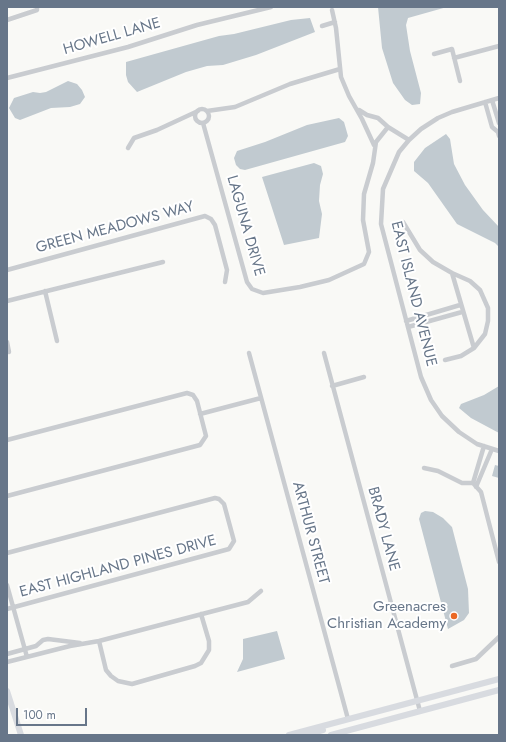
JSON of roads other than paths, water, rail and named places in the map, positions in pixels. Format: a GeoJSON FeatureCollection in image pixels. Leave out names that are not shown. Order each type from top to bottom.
{"type":"FeatureCollection","features":[{"type":"Feature","properties":{"kind":"main road"},"geometry":{"type":"LineString","coordinates":[[289,735],[499,679]]}},
{"type":"Feature","properties":{"kind":"main road"},"geometry":{"type":"LineString","coordinates":[[331,735],[499,690]]}},
{"type":"Feature","properties":{"kind":"main road"},"geometry":{"type":"LineString","coordinates":[[7,691],[21,735]]}},
{"type":"Feature","properties":{"kind":"main road"},"geometry":{"type":"LineString","coordinates":[[306,735],[324,730],[330,724]]}},
{"type":"Feature","properties":{"kind":"street","name":"HOWELL LANE"},"geometry":{"type":"LineString","coordinates":[[7,78],[128,47],[197,24],[271,7]]}},
{"type":"Feature","properties":{"kind":"street"},"geometry":{"type":"LineString","coordinates":[[7,20],[37,9]]}},
{"type":"Feature","properties":{"kind":"street"},"geometry":{"type":"LineString","coordinates":[[332,10],[335,22],[340,69],[344,84],[375,147]]}},
{"type":"Feature","properties":{"kind":"street"},"geometry":{"type":"LineString","coordinates":[[322,26],[335,22]]}},
{"type":"Feature","properties":{"kind":"street"},"geometry":{"type":"LineString","coordinates":[[454,58],[499,46]]}},
{"type":"Feature","properties":{"kind":"street"},"geometry":{"type":"LineString","coordinates":[[434,54],[452,49],[460,81]]}},
{"type":"Feature","properties":{"kind":"street"},"geometry":{"type":"LineString","coordinates":[[128,148],[134,138],[157,130],[203,109],[207,111],[236,107],[290,84],[340,69]]}},
{"type":"Feature","properties":{"kind":"street","name":"EAST ISLAND AVENUE"},"geometry":{"type":"LineString","coordinates":[[499,98],[438,118],[421,129],[399,152],[389,173],[384,188],[381,206],[381,224],[385,244],[421,377],[431,400],[442,416],[459,432],[477,444],[499,451]]}},
{"type":"Feature","properties":{"kind":"street"},"geometry":{"type":"LineString","coordinates":[[492,100],[499,123]]}},
{"type":"Feature","properties":{"kind":"street"},"geometry":{"type":"LineString","coordinates":[[485,102],[492,127],[499,132]]}},
{"type":"Feature","properties":{"kind":"street"},"geometry":{"type":"LineString","coordinates":[[356,108],[367,115],[381,120],[388,128],[410,140]]}},
{"type":"Feature","properties":{"kind":"street"},"geometry":{"type":"LineString","coordinates":[[198,111],[196,118],[199,122],[203,123],[207,121],[209,117],[207,111]]}},
{"type":"Feature","properties":{"kind":"street","name":"LAGUNA DRIVE"},"geometry":{"type":"LineString","coordinates":[[203,123],[247,282],[252,289],[260,293],[300,287],[329,280],[364,264],[367,260],[369,252],[365,233],[363,207],[378,137],[388,128]]}},
{"type":"Feature","properties":{"kind":"street","name":"GREEN MEADOWS WAY"},"geometry":{"type":"LineString","coordinates":[[7,270],[205,216],[211,219],[215,225],[227,270],[225,282]]}},
{"type":"Feature","properties":{"kind":"street"},"geometry":{"type":"LineString","coordinates":[[403,222],[414,243],[423,253],[433,262],[475,285],[486,301],[488,314],[487,327],[481,339],[474,348],[461,356],[445,360]]}},
{"type":"Feature","properties":{"kind":"street"},"geometry":{"type":"LineString","coordinates":[[7,301],[163,262]]}},
{"type":"Feature","properties":{"kind":"street"},"geometry":{"type":"LineString","coordinates":[[452,273],[462,312],[474,348]]}},
{"type":"Feature","properties":{"kind":"street"},"geometry":{"type":"LineString","coordinates":[[45,291],[57,341]]}},
{"type":"Feature","properties":{"kind":"street"},"geometry":{"type":"LineString","coordinates":[[406,321],[460,305]]}},
{"type":"Feature","properties":{"kind":"street"},"geometry":{"type":"LineString","coordinates":[[408,328],[462,312]]}},
{"type":"Feature","properties":{"kind":"street"},"geometry":{"type":"LineString","coordinates":[[7,342],[9,352]]}},
{"type":"Feature","properties":{"kind":"street","name":"ARTHUR STREET"},"geometry":{"type":"LineString","coordinates":[[249,353],[348,719]]}},
{"type":"Feature","properties":{"kind":"street","name":"BRADY LANE"},"geometry":{"type":"LineString","coordinates":[[324,353],[420,711]]}},
{"type":"Feature","properties":{"kind":"street"},"geometry":{"type":"LineString","coordinates":[[332,386],[364,377]]}},
{"type":"Feature","properties":{"kind":"street"},"geometry":{"type":"LineString","coordinates":[[7,440],[187,393],[195,398],[206,436],[200,445],[7,496]]}},
{"type":"Feature","properties":{"kind":"street"},"geometry":{"type":"LineString","coordinates":[[200,414],[261,398]]}},
{"type":"Feature","properties":{"kind":"street"},"geometry":{"type":"LineString","coordinates":[[475,485],[484,446]]}},
{"type":"Feature","properties":{"kind":"street"},"geometry":{"type":"LineString","coordinates":[[475,485],[492,449]]}},
{"type":"Feature","properties":{"kind":"street"},"geometry":{"type":"LineString","coordinates":[[424,468],[438,471],[462,482],[475,485],[481,492],[499,562]]}},
{"type":"Feature","properties":{"kind":"street","name":"EAST HIGHLAND PINES DRIVE"},"geometry":{"type":"LineString","coordinates":[[7,553],[212,498],[222,501],[234,541],[229,550],[7,609]]}},
{"type":"Feature","properties":{"kind":"street"},"geometry":{"type":"LineString","coordinates":[[7,585],[27,657]]}},
{"type":"Feature","properties":{"kind":"street"},"geometry":{"type":"LineString","coordinates":[[7,662],[82,643],[99,641],[248,602],[261,591]]}},
{"type":"Feature","properties":{"kind":"street"},"geometry":{"type":"LineString","coordinates":[[99,641],[106,670],[118,681],[132,684],[201,663],[209,650],[209,641],[201,614]]}},
{"type":"Feature","properties":{"kind":"street"},"geometry":{"type":"LineString","coordinates":[[452,666],[476,659],[499,637]]}},
{"type":"Feature","properties":{"kind":"street"},"geometry":{"type":"LineString","coordinates":[[7,654],[36,646],[43,640],[48,639],[82,643]]}},
{"type":"Feature","properties":{"kind":"place","name":"Greenacres Christian Academy"},"geometry":{"type":"Point","coordinates":[454,616]}}]}
